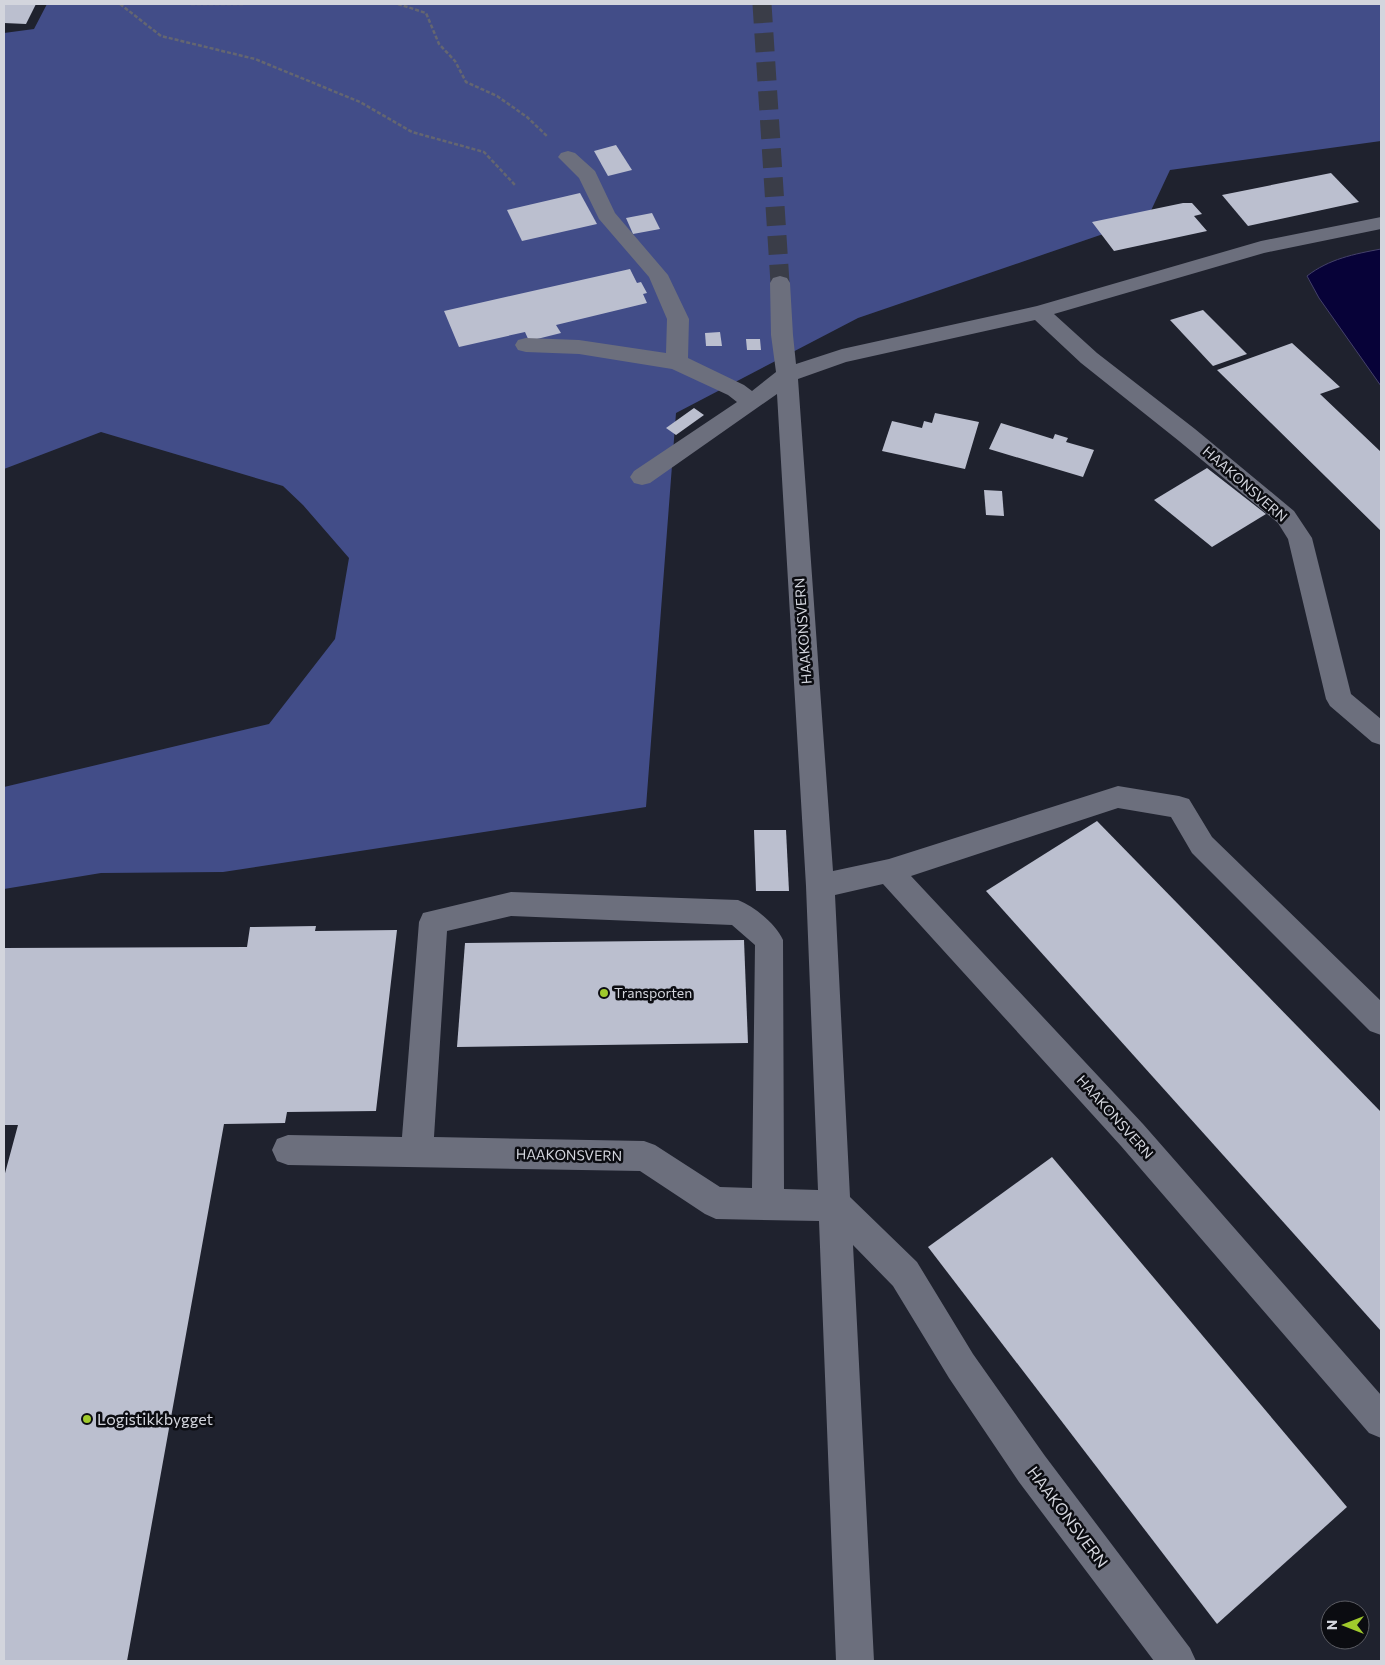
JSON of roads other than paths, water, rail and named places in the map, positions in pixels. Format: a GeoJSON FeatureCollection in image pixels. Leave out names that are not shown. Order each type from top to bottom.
{"type":"FeatureCollection","features":[{"type":"Feature","properties":{"kind":"street"},"geometry":{"type":"LineString","coordinates":[[568,157],[588,175],[606,215],[658,275],[678,319],[677,362]]}},
{"type":"Feature","properties":{"kind":"street"},"geometry":{"type":"LineString","coordinates":[[642,476],[752,402],[788,375],[842,356],[1039,312],[1261,247],[1381,223]]}},
{"type":"Feature","properties":{"kind":"street","name":"HAAKONSVERN"},"geometry":{"type":"LineString","coordinates":[[780,283],[782,335],[788,375],[820,886],[836,1206],[855,1661]]}},
{"type":"Feature","properties":{"kind":"street","name":"HAAKONSVERN"},"geometry":{"type":"LineString","coordinates":[[1039,312],[1089,358],[1187,435],[1286,517],[1300,538],[1340,699],[1381,734]]}},
{"type":"Feature","properties":{"kind":"street"},"geometry":{"type":"LineString","coordinates":[[526,345],[579,347],[677,362],[736,390],[752,402]]}},
{"type":"Feature","properties":{"kind":"street"},"geometry":{"type":"LineString","coordinates":[[820,886],[889,871],[1118,797],[1179,807],[1202,845],[1381,1021]]}},
{"type":"Feature","properties":{"kind":"street","name":"HAAKONSVERN"},"geometry":{"type":"LineString","coordinates":[[889,871],[1132,1135],[1381,1421]]}},
{"type":"Feature","properties":{"kind":"street"},"geometry":{"type":"LineString","coordinates":[[417,1152],[433,922],[511,904],[738,913],[769,940],[768,1204]]}},
{"type":"Feature","properties":{"kind":"street","name":"HAAKONSVERN"},"geometry":{"type":"LineString","coordinates":[[288,1150],[644,1156],[716,1203],[836,1206],[905,1274],[961,1366],[1032,1469],[1177,1661]]}},
{"type":"Feature","properties":{"kind":"tunnel"},"geometry":{"type":"LineString","coordinates":[[762,4],[780,283]]}},
{"type":"Feature","properties":{"kind":"place","name":"Transporten"},"geometry":{"type":"Point","coordinates":[604,993]}},
{"type":"Feature","properties":{"kind":"place","name":"Logistikkbygget"},"geometry":{"type":"Point","coordinates":[87,1419]}}]}
